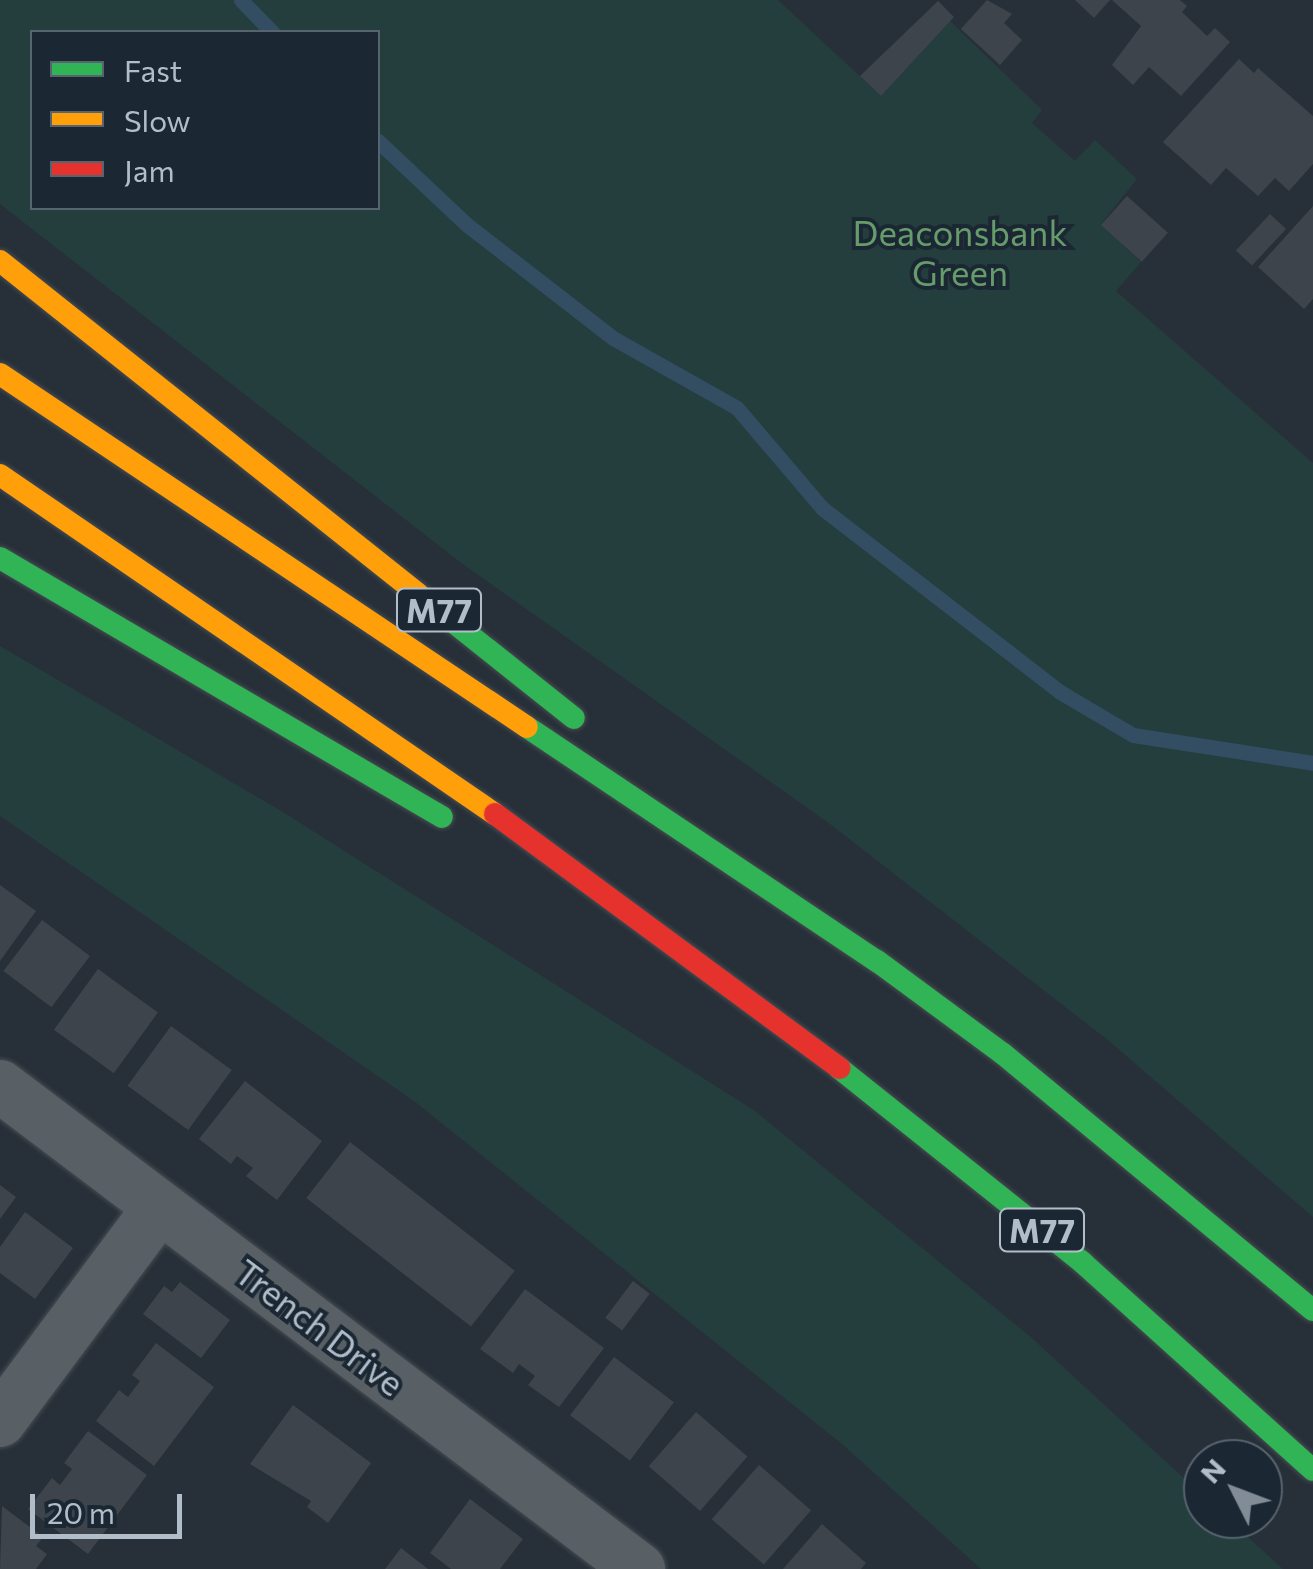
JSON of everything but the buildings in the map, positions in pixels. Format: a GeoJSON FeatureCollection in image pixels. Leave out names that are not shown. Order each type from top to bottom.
{"type":"FeatureCollection","features":[{"type":"Feature","properties":{"kind":"highway","name":"M77"},"geometry":{"type":"LineString","coordinates":[[0,261],[601,739]]}},
{"type":"Feature","properties":{"kind":"highway","name":"M77"},"geometry":{"type":"LineString","coordinates":[[0,374],[877,961]]}},
{"type":"Feature","properties":{"kind":"highway","name":"M77"},"geometry":{"type":"LineString","coordinates":[[0,475],[562,859],[758,1004],[1082,1263],[1313,1470]]}},
{"type":"Feature","properties":{"kind":"highway"},"geometry":{"type":"LineString","coordinates":[[0,558],[470,834]]}},
{"type":"Feature","properties":{"kind":"highway","name":"M77"},"geometry":{"type":"LineString","coordinates":[[647,776],[877,961],[1002,1053],[1313,1310]]}},
{"type":"Feature","properties":{"kind":"highway","name":"M77"},"geometry":{"type":"LineString","coordinates":[[504,854],[758,1004]]}},
{"type":"Feature","properties":{"kind":"street","name":"Trench Drive"},"geometry":{"type":"LineString","coordinates":[[0,1086],[607,1558]]}},
{"type":"Feature","properties":{"kind":"street"},"geometry":{"type":"LineString","coordinates":[[0,1420],[159,1208]]}},
{"type":"Feature","properties":{"kind":"green space","name":"Deaconsbank Green"},"geometry":{"type":"Polygon","coordinates":[[[0,0],[778,0],[881,96],[950,21],[1042,110],[1032,123],[1075,161],[1095,140],[1137,179],[1101,224],[1141,262],[1116,291],[1313,463],[1313,1217],[1109,1041],[830,824],[460,562],[0,204],[0,0]]]}},
{"type":"Feature","properties":{"kind":"green space"},"geometry":{"type":"Polygon","coordinates":[[[0,646],[283,812],[755,1111],[1033,1339],[1183,1478],[1183,1539],[1250,1539],[1283,1569],[981,1569],[842,1444],[414,1101],[0,816],[0,646]]]}},
{"type":"Feature","properties":{"kind":"waterway"},"geometry":{"type":"LineString","coordinates":[[241,0],[270,30]]}},
{"type":"Feature","properties":{"kind":"waterway"},"geometry":{"type":"LineString","coordinates":[[380,143],[466,224],[613,338],[737,408],[822,508],[1060,692],[1133,735],[1313,763]]}},
{"type":"Feature","properties":{"kind":"traffic: fast"},"geometry":{"type":"LineString","coordinates":[[0,558],[442,817]]}},
{"type":"Feature","properties":{"kind":"traffic: fast"},"geometry":{"type":"LineString","coordinates":[[418,594],[574,718]]}},
{"type":"Feature","properties":{"kind":"traffic: fast"},"geometry":{"type":"LineString","coordinates":[[527,727],[877,961],[1002,1053],[1313,1310]]}},
{"type":"Feature","properties":{"kind":"traffic: fast"},"geometry":{"type":"LineString","coordinates":[[839,1068],[1083,1263],[1313,1470]]}},
{"type":"Feature","properties":{"kind":"traffic: slow"},"geometry":{"type":"LineString","coordinates":[[0,261],[418,594]]}},
{"type":"Feature","properties":{"kind":"traffic: slow"},"geometry":{"type":"LineString","coordinates":[[0,374],[527,727]]}},
{"type":"Feature","properties":{"kind":"traffic: slow"},"geometry":{"type":"LineString","coordinates":[[0,475],[495,814]]}},
{"type":"Feature","properties":{"kind":"traffic: jam"},"geometry":{"type":"LineString","coordinates":[[495,814],[839,1068]]}}]}
